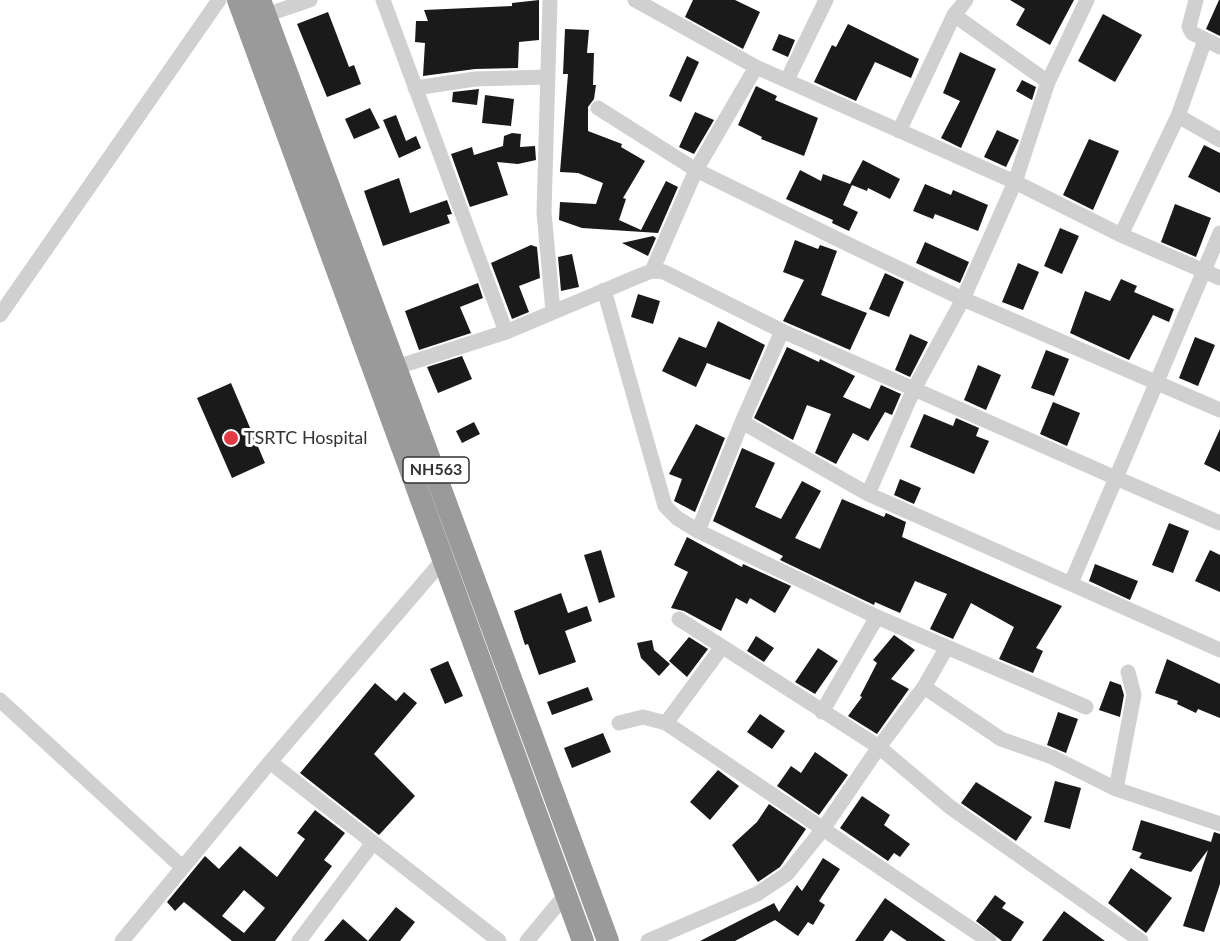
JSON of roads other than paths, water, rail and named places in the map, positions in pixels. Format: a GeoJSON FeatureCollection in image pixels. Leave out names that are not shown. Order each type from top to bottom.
{"type":"FeatureCollection","features":[{"type":"Feature","properties":{"kind":"highway","name":"NH563"},"geometry":{"type":"LineString","coordinates":[[238,0],[583,941]]}},
{"type":"Feature","properties":{"kind":"highway","name":"NH563"},"geometry":{"type":"LineString","coordinates":[[263,8],[608,941]]}},
{"type":"Feature","properties":{"kind":"street"},"geometry":{"type":"LineString","coordinates":[[0,315],[219,0]]}},
{"type":"Feature","properties":{"kind":"street"},"geometry":{"type":"LineString","coordinates":[[263,8],[310,0]]}},
{"type":"Feature","properties":{"kind":"street"},"geometry":{"type":"LineString","coordinates":[[383,0],[506,332]]}},
{"type":"Feature","properties":{"kind":"street"},"geometry":{"type":"LineString","coordinates":[[550,0],[544,212],[553,312]]}},
{"type":"Feature","properties":{"kind":"street"},"geometry":{"type":"LineString","coordinates":[[635,0],[756,67],[1015,182],[1121,235],[1220,278]]}},
{"type":"Feature","properties":{"kind":"street"},"geometry":{"type":"LineString","coordinates":[[787,80],[826,0]]}},
{"type":"Feature","properties":{"kind":"street"},"geometry":{"type":"LineString","coordinates":[[899,131],[954,15],[966,0]]}},
{"type":"Feature","properties":{"kind":"street"},"geometry":{"type":"LineString","coordinates":[[868,494],[913,391],[963,299],[1015,182],[1048,82],[1087,0]]}},
{"type":"Feature","properties":{"kind":"street"},"geometry":{"type":"LineString","coordinates":[[1196,0],[1189,27],[1192,33],[1220,47]]}},
{"type":"Feature","properties":{"kind":"street"},"geometry":{"type":"LineString","coordinates":[[954,15],[1048,82]]}},
{"type":"Feature","properties":{"kind":"street"},"geometry":{"type":"LineString","coordinates":[[1121,235],[1178,116],[1205,40]]}},
{"type":"Feature","properties":{"kind":"street"},"geometry":{"type":"LineString","coordinates":[[652,272],[696,170],[756,67]]}},
{"type":"Feature","properties":{"kind":"street"},"geometry":{"type":"LineString","coordinates":[[415,88],[475,79],[548,77]]}},
{"type":"Feature","properties":{"kind":"street"},"geometry":{"type":"LineString","coordinates":[[598,108],[696,170],[963,299],[1220,410]]}},
{"type":"Feature","properties":{"kind":"street"},"geometry":{"type":"LineString","coordinates":[[1178,116],[1220,140]]}},
{"type":"Feature","properties":{"kind":"street"},"geometry":{"type":"LineString","coordinates":[[1071,583],[1220,233]]}},
{"type":"Feature","properties":{"kind":"street"},"geometry":{"type":"LineString","coordinates":[[397,367],[506,332],[652,272],[664,272],[782,332],[1220,523]]}},
{"type":"Feature","properties":{"kind":"street"},"geometry":{"type":"LineString","coordinates":[[604,290],[665,506],[698,531],[877,617],[1086,707]]}},
{"type":"Feature","properties":{"kind":"street"},"geometry":{"type":"LineString","coordinates":[[698,531],[742,422],[782,332]]}},
{"type":"Feature","properties":{"kind":"street"},"geometry":{"type":"LineString","coordinates":[[742,422],[868,494],[1220,650]]}},
{"type":"Feature","properties":{"kind":"street"},"geometry":{"type":"LineString","coordinates":[[122,941],[270,762],[444,559]]}},
{"type":"Feature","properties":{"kind":"street"},"geometry":{"type":"LineString","coordinates":[[822,712],[877,617]]}},
{"type":"Feature","properties":{"kind":"street"},"geometry":{"type":"LineString","coordinates":[[679,619],[879,747],[950,807],[1142,941]]}},
{"type":"Feature","properties":{"kind":"street"},"geometry":{"type":"LineString","coordinates":[[666,723],[722,647]]}},
{"type":"Feature","properties":{"kind":"street"},"geometry":{"type":"LineString","coordinates":[[648,941],[775,884],[787,874],[823,829],[879,747],[924,687],[946,647]]}},
{"type":"Feature","properties":{"kind":"street"},"geometry":{"type":"LineString","coordinates":[[1116,789],[1134,695],[1128,672]]}},
{"type":"Feature","properties":{"kind":"street"},"geometry":{"type":"LineString","coordinates":[[924,687],[1001,739],[1052,757],[1116,789],[1220,824]]}},
{"type":"Feature","properties":{"kind":"street"},"geometry":{"type":"LineString","coordinates":[[0,700],[182,867]]}},
{"type":"Feature","properties":{"kind":"street"},"geometry":{"type":"LineString","coordinates":[[619,723],[644,717],[666,723],[989,941]]}},
{"type":"Feature","properties":{"kind":"street"},"geometry":{"type":"LineString","coordinates":[[270,762],[499,941]]}},
{"type":"Feature","properties":{"kind":"street"},"geometry":{"type":"LineString","coordinates":[[299,941],[372,843]]}},
{"type":"Feature","properties":{"kind":"street"},"geometry":{"type":"LineString","coordinates":[[527,941],[567,893]]}},
{"type":"Feature","properties":{"kind":"place","name":"TSRTC Hospital"},"geometry":{"type":"Point","coordinates":[231,438]}}]}
